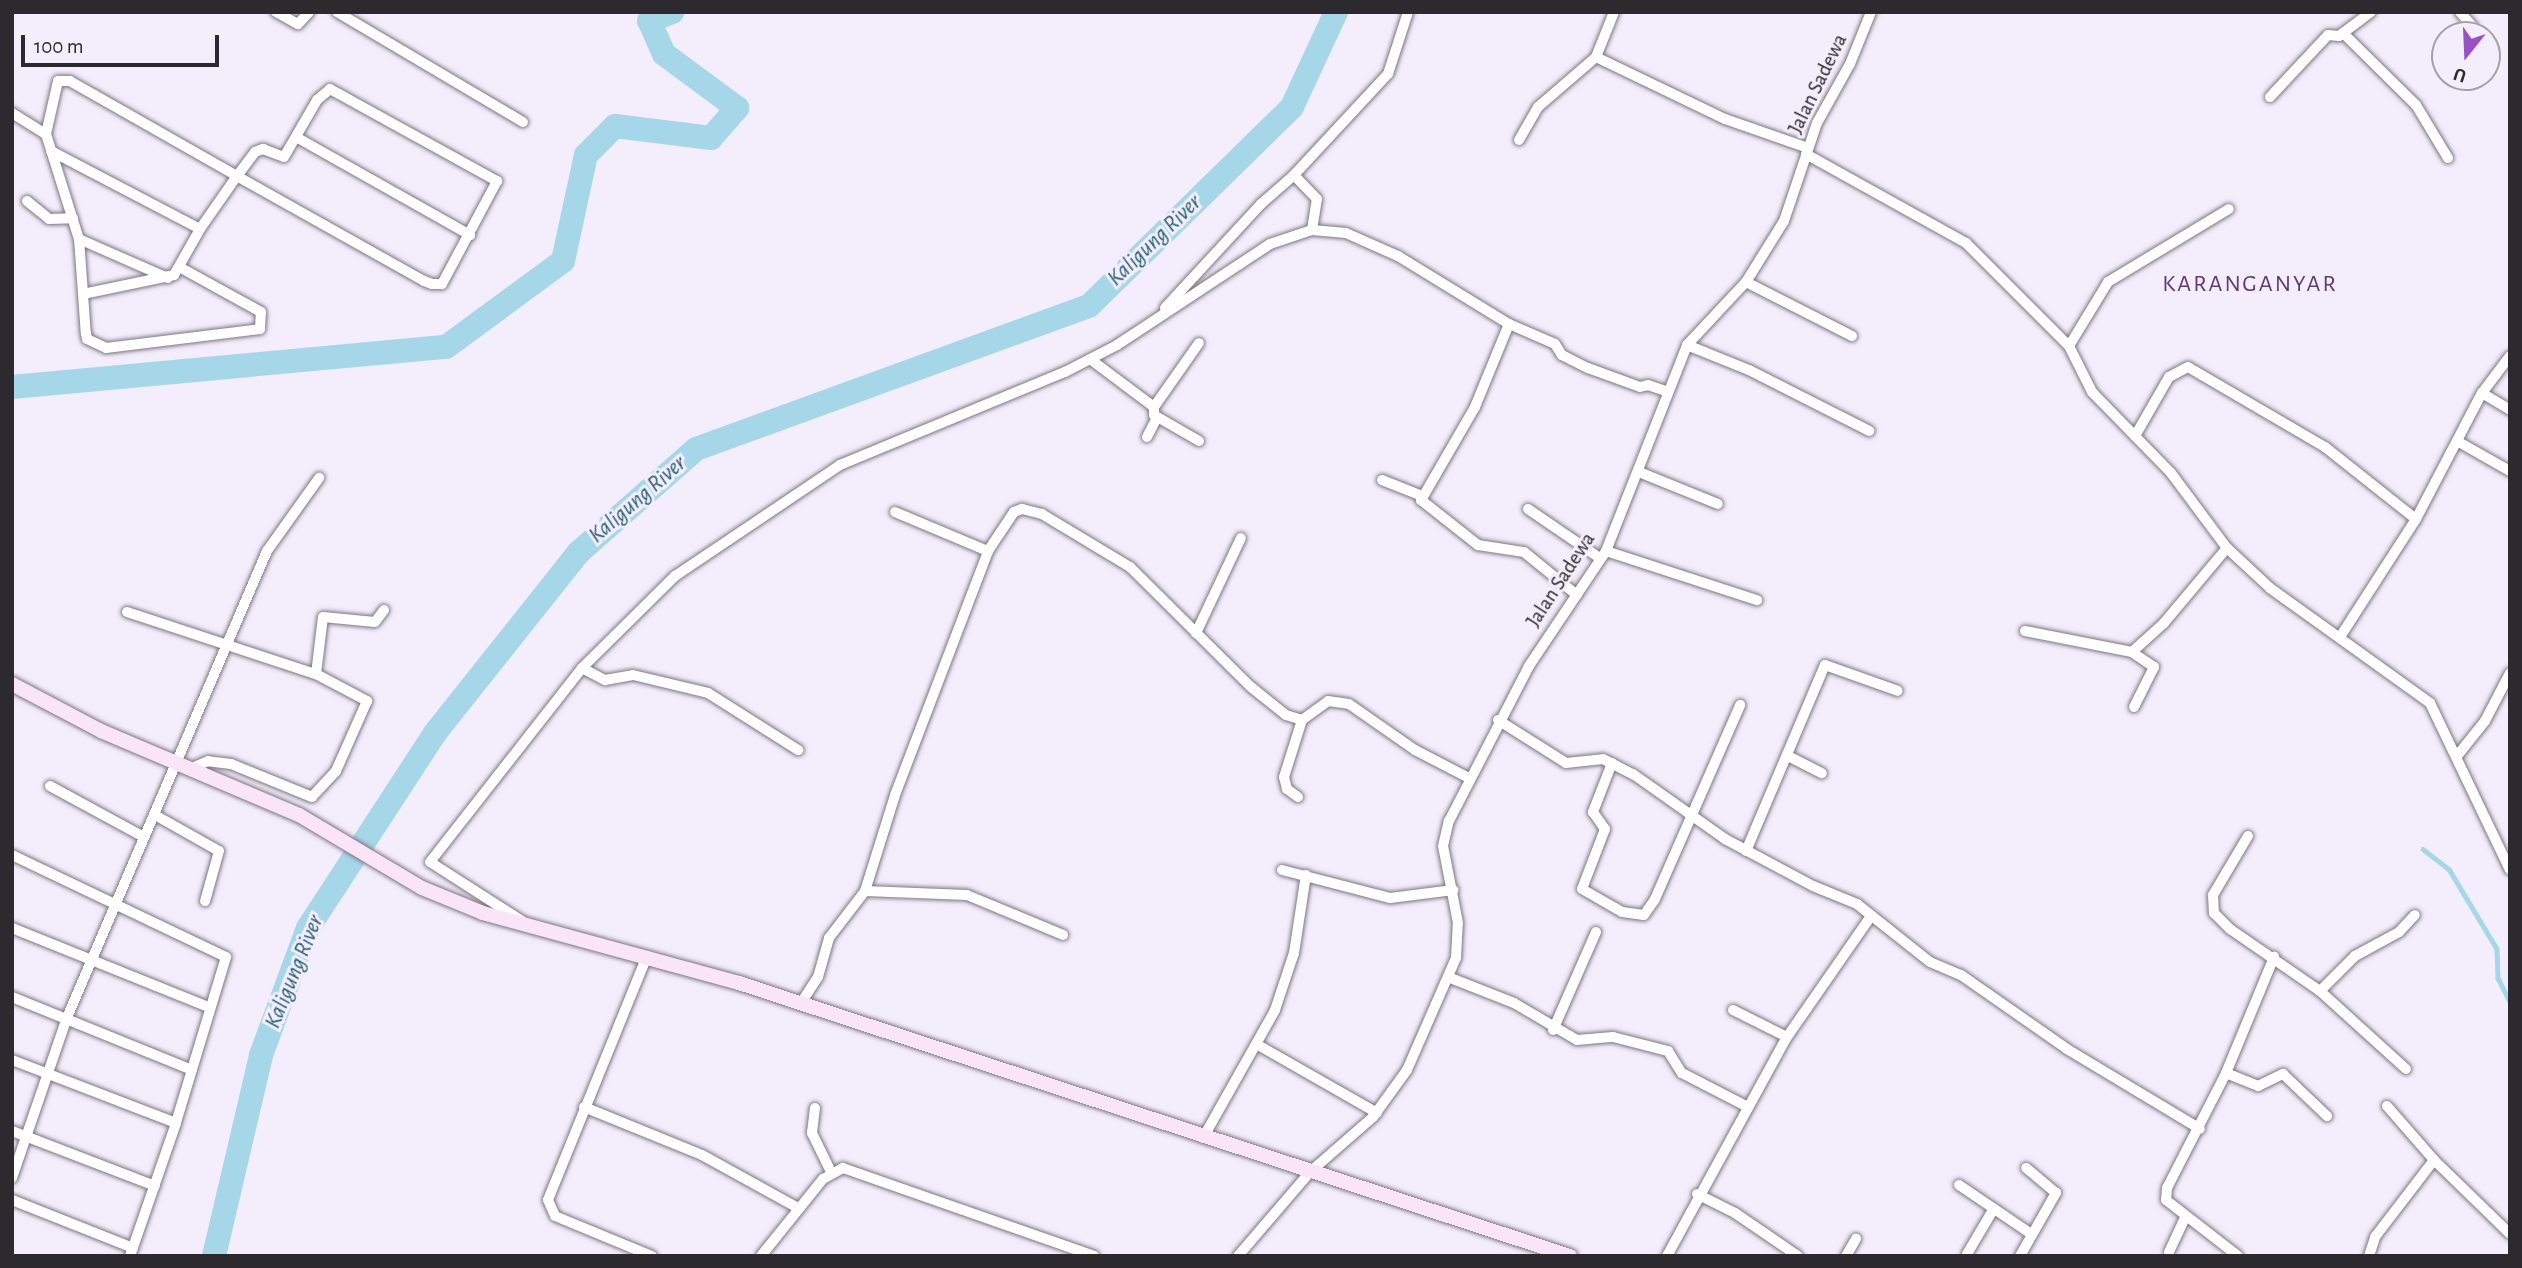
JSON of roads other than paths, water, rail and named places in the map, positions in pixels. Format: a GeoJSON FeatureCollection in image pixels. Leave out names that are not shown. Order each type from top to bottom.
{"type":"FeatureCollection","features":[{"type":"Feature","properties":{"kind":"main road"},"geometry":{"type":"LineString","coordinates":[[12,684],[101,732],[192,768],[310,821],[407,880],[483,913],[647,956],[801,1003],[1203,1138],[1315,1168],[1570,1256]]}},
{"type":"Feature","properties":{"kind":"street"},"geometry":{"type":"LineString","coordinates":[[276,12],[298,24],[309,12]]}},
{"type":"Feature","properties":{"kind":"street"},"geometry":{"type":"LineString","coordinates":[[337,12],[523,122]]}},
{"type":"Feature","properties":{"kind":"street"},"geometry":{"type":"LineString","coordinates":[[1159,316],[1261,204],[1294,175],[1388,74],[1408,12]]}},
{"type":"Feature","properties":{"kind":"street"},"geometry":{"type":"LineString","coordinates":[[1518,139],[1538,107],[1596,57],[1614,12]]}},
{"type":"Feature","properties":{"kind":"street","name":"Jalan Sadewa"},"geometry":{"type":"LineString","coordinates":[[1238,1256],[1315,1168],[1377,1113],[1407,1070],[1448,977],[1457,943],[1442,892],[1445,834],[1461,773],[1498,720],[1571,590],[1598,555],[1639,472],[1663,390],[1687,345],[1745,282],[1792,206],[1801,147],[1871,12]]}},
{"type":"Feature","properties":{"kind":"street"},"geometry":{"type":"LineString","coordinates":[[2270,97],[2328,35],[2343,33],[2364,14]]}},
{"type":"Feature","properties":{"kind":"street"},"geometry":{"type":"LineString","coordinates":[[2343,33],[2416,105],[2448,158]]}},
{"type":"Feature","properties":{"kind":"street"},"geometry":{"type":"LineString","coordinates":[[1596,57],[1725,119],[1801,147],[1966,243],[2035,308],[2069,346],[2086,383],[2171,473],[2227,548],[2270,588],[2430,702],[2510,870]]}},
{"type":"Feature","properties":{"kind":"street"},"geometry":{"type":"LineString","coordinates":[[83,294],[169,278],[181,268],[200,229],[237,176],[258,149],[282,159],[317,100],[330,89],[493,176],[497,186],[443,284],[432,284],[237,176],[63,80],[54,85],[46,134],[79,239],[83,294],[87,339],[98,347],[260,329],[261,312],[181,268]]}},
{"type":"Feature","properties":{"kind":"street"},"geometry":{"type":"LineString","coordinates":[[12,113],[46,134]]}},
{"type":"Feature","properties":{"kind":"street"},"geometry":{"type":"LineString","coordinates":[[296,137],[470,235]]}},
{"type":"Feature","properties":{"kind":"street"},"geometry":{"type":"LineString","coordinates":[[51,151],[200,229]]}},
{"type":"Feature","properties":{"kind":"street"},"geometry":{"type":"LineString","coordinates":[[1294,175],[1317,199],[1312,230]]}},
{"type":"Feature","properties":{"kind":"street"},"geometry":{"type":"LineString","coordinates":[[27,201],[49,219],[72,218]]}},
{"type":"Feature","properties":{"kind":"street"},"geometry":{"type":"LineString","coordinates":[[2069,346],[2108,282],[2229,209]]}},
{"type":"Feature","properties":{"kind":"street"},"geometry":{"type":"LineString","coordinates":[[526,923],[430,862],[582,668],[675,576],[807,485],[894,440],[1090,359],[1270,244],[1312,230],[1346,233],[1398,256],[1509,324],[1556,345],[1562,355],[1588,368],[1640,387],[1663,390]]}},
{"type":"Feature","properties":{"kind":"street"},"geometry":{"type":"LineString","coordinates":[[79,239],[169,278]]}},
{"type":"Feature","properties":{"kind":"street"},"geometry":{"type":"LineString","coordinates":[[1745,282],[1853,335]]}},
{"type":"Feature","properties":{"kind":"street"},"geometry":{"type":"LineString","coordinates":[[1422,496],[1475,407],[1509,324]]}},
{"type":"Feature","properties":{"kind":"street"},"geometry":{"type":"LineString","coordinates":[[1147,437],[1156,412],[1199,343]]}},
{"type":"Feature","properties":{"kind":"street"},"geometry":{"type":"LineString","coordinates":[[1687,345],[1749,370],[1869,431]]}},
{"type":"Feature","properties":{"kind":"street"},"geometry":{"type":"LineString","coordinates":[[2340,637],[2416,519],[2482,393],[2510,356]]}},
{"type":"Feature","properties":{"kind":"street"},"geometry":{"type":"LineString","coordinates":[[1090,359],[1156,412],[1199,441]]}},
{"type":"Feature","properties":{"kind":"street"},"geometry":{"type":"LineString","coordinates":[[2135,436],[2169,377],[2188,367],[2325,446],[2416,519]]}},
{"type":"Feature","properties":{"kind":"street"},"geometry":{"type":"LineString","coordinates":[[2482,393],[2510,410]]}},
{"type":"Feature","properties":{"kind":"street"},"geometry":{"type":"LineString","coordinates":[[2457,441],[2510,471]]}},
{"type":"Feature","properties":{"kind":"street"},"geometry":{"type":"LineString","coordinates":[[1639,472],[1718,504]]}},
{"type":"Feature","properties":{"kind":"street"},"geometry":{"type":"LineString","coordinates":[[12,1178],[66,1020],[267,551],[318,478]]}},
{"type":"Feature","properties":{"kind":"street"},"geometry":{"type":"LineString","coordinates":[[1382,480],[1422,496],[1432,512],[1475,543],[1521,550],[1571,590]]}},
{"type":"Feature","properties":{"kind":"street"},"geometry":{"type":"LineString","coordinates":[[1528,509],[1598,555],[1757,600]]}},
{"type":"Feature","properties":{"kind":"street"},"geometry":{"type":"LineString","coordinates":[[895,512],[988,551]]}},
{"type":"Feature","properties":{"kind":"street"},"geometry":{"type":"LineString","coordinates":[[801,1003],[818,977],[829,938],[865,891],[894,795],[988,551],[1014,512],[1042,514],[1130,567],[1251,687],[1286,715],[1302,720]]}},
{"type":"Feature","properties":{"kind":"street"},"geometry":{"type":"LineString","coordinates":[[1196,633],[1241,538]]}},
{"type":"Feature","properties":{"kind":"street"},"geometry":{"type":"LineString","coordinates":[[2132,652],[2164,623],[2227,548]]}},
{"type":"Feature","properties":{"kind":"street"},"geometry":{"type":"LineString","coordinates":[[316,674],[323,617],[375,622],[384,610]]}},
{"type":"Feature","properties":{"kind":"street"},"geometry":{"type":"LineString","coordinates":[[127,612],[228,642],[316,674],[367,701],[336,771],[312,796],[230,764],[208,761],[192,768]]}},
{"type":"Feature","properties":{"kind":"street"},"geometry":{"type":"LineString","coordinates":[[2025,631],[2132,652],[2154,667],[2134,707]]}},
{"type":"Feature","properties":{"kind":"street"},"geometry":{"type":"LineString","coordinates":[[1746,851],[1825,666],[1898,691]]}},
{"type":"Feature","properties":{"kind":"street"},"geometry":{"type":"LineString","coordinates":[[582,668],[605,680],[633,675],[708,693],[797,750]]}},
{"type":"Feature","properties":{"kind":"street"},"geometry":{"type":"LineString","coordinates":[[2458,756],[2485,721],[2510,673]]}},
{"type":"Feature","properties":{"kind":"street"},"geometry":{"type":"LineString","coordinates":[[1298,797],[1287,789],[1284,777],[1302,720],[1328,701],[1349,704],[1415,750],[1461,773]]}},
{"type":"Feature","properties":{"kind":"street"},"geometry":{"type":"LineString","coordinates":[[1612,764],[1593,810],[1606,827],[1582,889],[1587,895],[1622,912],[1644,915],[1740,705]]}},
{"type":"Feature","properties":{"kind":"street"},"geometry":{"type":"LineString","coordinates":[[1498,720],[1566,763],[1596,758],[1612,764],[1746,851],[1813,886],[1844,897],[1930,962],[1961,975],[2067,1049],[2200,1129]]}},
{"type":"Feature","properties":{"kind":"street"},"geometry":{"type":"LineString","coordinates":[[1788,756],[1822,773]]}},
{"type":"Feature","properties":{"kind":"street"},"geometry":{"type":"LineString","coordinates":[[50,786],[144,837]]}},
{"type":"Feature","properties":{"kind":"street"},"geometry":{"type":"LineString","coordinates":[[155,815],[219,851],[205,901]]}},
{"type":"Feature","properties":{"kind":"street"},"geometry":{"type":"LineString","coordinates":[[2248,836],[2213,895],[2212,905],[2230,929],[2320,991],[2406,1069]]}},
{"type":"Feature","properties":{"kind":"street"},"geometry":{"type":"LineString","coordinates":[[12,855],[223,952],[225,964],[209,1007],[176,1122],[131,1252],[12,1200]]}},
{"type":"Feature","properties":{"kind":"street"},"geometry":{"type":"LineString","coordinates":[[1282,870],[1390,898],[1442,892]]}},
{"type":"Feature","properties":{"kind":"street"},"geometry":{"type":"LineString","coordinates":[[1203,1138],[1258,1045],[1294,953],[1306,875]]}},
{"type":"Feature","properties":{"kind":"street"},"geometry":{"type":"LineString","coordinates":[[865,891],[967,895],[992,902],[1063,935]]}},
{"type":"Feature","properties":{"kind":"street"},"geometry":{"type":"LineString","coordinates":[[2320,991],[2356,956],[2399,932],[2415,915]]}},
{"type":"Feature","properties":{"kind":"street"},"geometry":{"type":"LineString","coordinates":[[1667,1256],[1697,1194],[1787,1037],[1871,916]]}},
{"type":"Feature","properties":{"kind":"street"},"geometry":{"type":"LineString","coordinates":[[12,928],[209,1007]]}},
{"type":"Feature","properties":{"kind":"street"},"geometry":{"type":"LineString","coordinates":[[1553,1030],[1596,932]]}},
{"type":"Feature","properties":{"kind":"street"},"geometry":{"type":"LineString","coordinates":[[647,956],[550,1191],[548,1209],[555,1216],[652,1256]]}},
{"type":"Feature","properties":{"kind":"street"},"geometry":{"type":"LineString","coordinates":[[2238,1256],[2170,1204],[2166,1193],[2226,1073],[2274,957]]}},
{"type":"Feature","properties":{"kind":"street"},"geometry":{"type":"LineString","coordinates":[[1448,977],[1514,1003],[1553,1030],[1577,1040],[1613,1037],[1668,1051],[1682,1073],[1746,1106]]}},
{"type":"Feature","properties":{"kind":"street"},"geometry":{"type":"LineString","coordinates":[[12,997],[192,1070]]}},
{"type":"Feature","properties":{"kind":"street"},"geometry":{"type":"LineString","coordinates":[[1733,1010],[1787,1037]]}},
{"type":"Feature","properties":{"kind":"street"},"geometry":{"type":"LineString","coordinates":[[1258,1045],[1377,1113]]}},
{"type":"Feature","properties":{"kind":"street"},"geometry":{"type":"LineString","coordinates":[[12,1060],[176,1122]]}},
{"type":"Feature","properties":{"kind":"street"},"geometry":{"type":"LineString","coordinates":[[2226,1073],[2258,1086],[2283,1074],[2327,1116]]}},
{"type":"Feature","properties":{"kind":"street"},"geometry":{"type":"LineString","coordinates":[[2387,1106],[2434,1160],[2510,1234]]}},
{"type":"Feature","properties":{"kind":"street"},"geometry":{"type":"LineString","coordinates":[[584,1108],[702,1155],[798,1209]]}},
{"type":"Feature","properties":{"kind":"street"},"geometry":{"type":"LineString","coordinates":[[815,1108],[812,1133],[831,1172]]}},
{"type":"Feature","properties":{"kind":"street"},"geometry":{"type":"LineString","coordinates":[[12,1131],[155,1186]]}},
{"type":"Feature","properties":{"kind":"street"},"geometry":{"type":"LineString","coordinates":[[2370,1256],[2375,1237],[2434,1160]]}},
{"type":"Feature","properties":{"kind":"street"},"geometry":{"type":"LineString","coordinates":[[761,1256],[831,1172],[843,1168],[1094,1256]]}},
{"type":"Feature","properties":{"kind":"street"},"geometry":{"type":"LineString","coordinates":[[2020,1256],[2056,1193],[2026,1168]]}},
{"type":"Feature","properties":{"kind":"street"},"geometry":{"type":"LineString","coordinates":[[1959,1185],[2031,1234]]}},
{"type":"Feature","properties":{"kind":"street"},"geometry":{"type":"LineString","coordinates":[[1697,1194],[1735,1213],[1798,1256]]}},
{"type":"Feature","properties":{"kind":"street"},"geometry":{"type":"LineString","coordinates":[[1967,1254],[1993,1210]]}},
{"type":"Feature","properties":{"kind":"street"},"geometry":{"type":"LineString","coordinates":[[2169,1252],[2185,1217]]}},
{"type":"Feature","properties":{"kind":"street"},"geometry":{"type":"LineString","coordinates":[[1846,1256],[1856,1239]]}},
{"type":"Feature","properties":{"kind":"waterway"},"geometry":{"type":"LineString","coordinates":[[12,387],[446,347],[563,261],[586,155],[615,126],[711,138],[737,108],[664,54],[649,21],[672,12]]}},
{"type":"Feature","properties":{"kind":"waterway","name":"Kaligung River"},"geometry":{"type":"LineString","coordinates":[[214,1256],[261,1055],[308,928],[435,733],[578,553],[696,449],[1089,306],[1292,107],[1336,12]]}},
{"type":"Feature","properties":{"kind":"waterway"},"geometry":{"type":"LineString","coordinates":[[2423,849],[2449,869],[2497,949],[2498,978],[2510,1002]]}},
{"type":"Feature","properties":{"kind":"district","name":"KARANGANYAR"},"geometry":{"type":"Point","coordinates":[2250,285]}}]}
